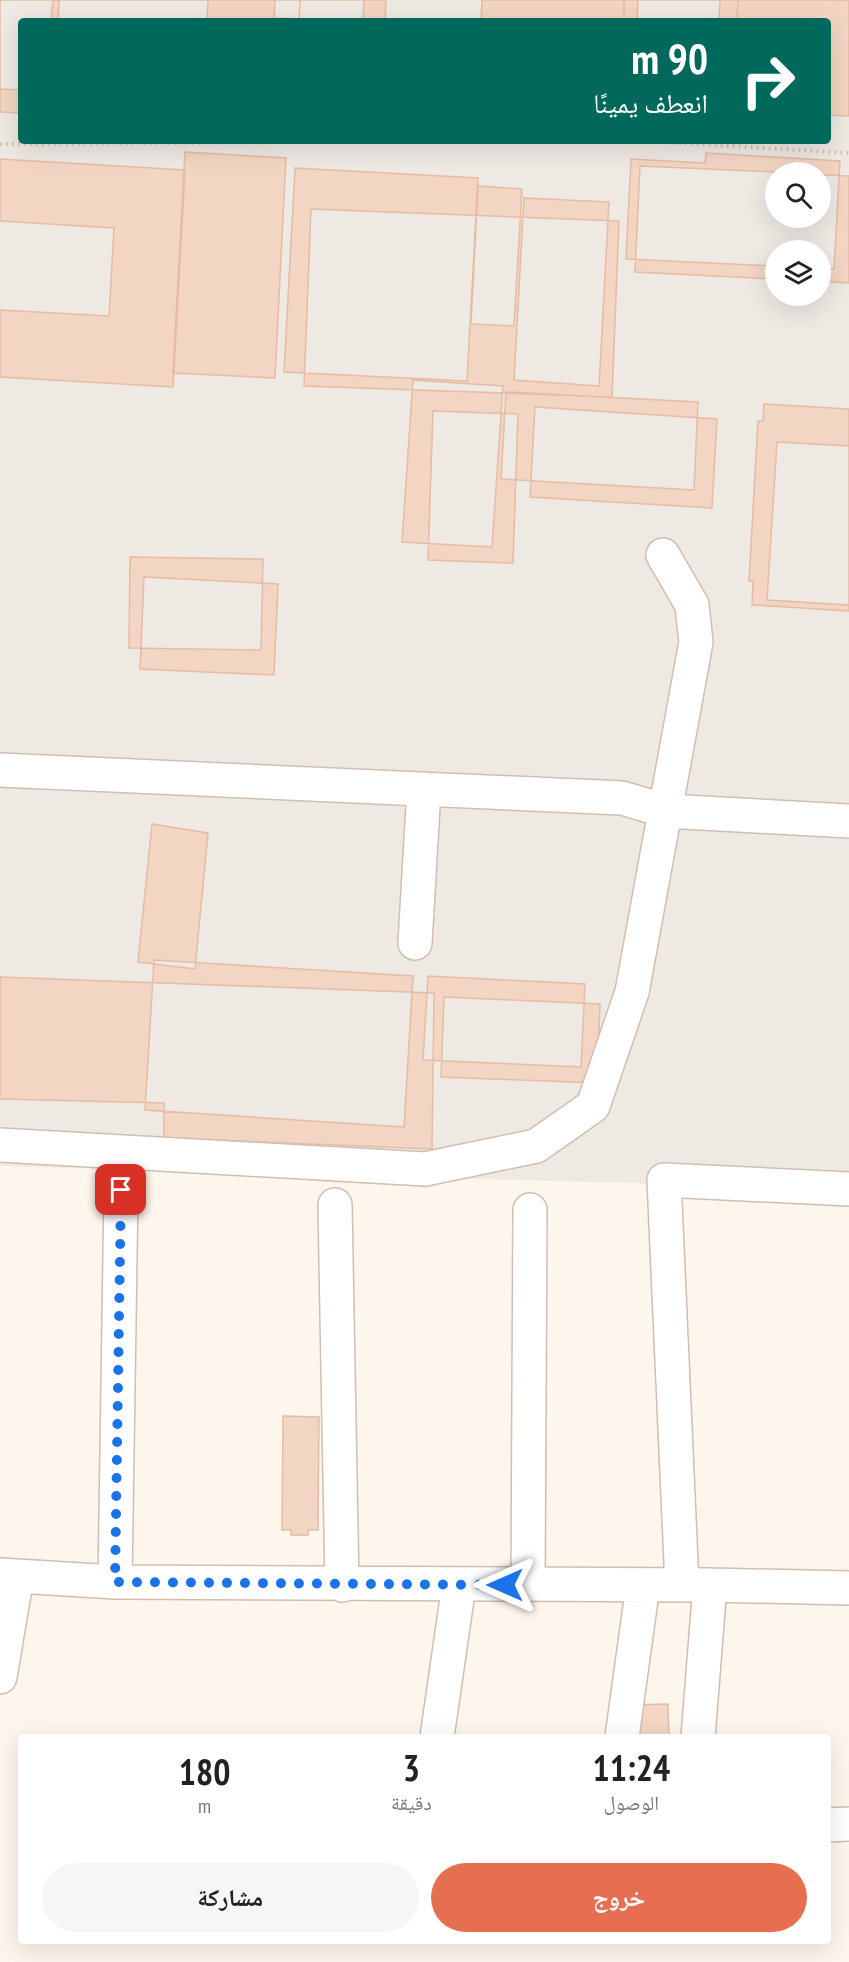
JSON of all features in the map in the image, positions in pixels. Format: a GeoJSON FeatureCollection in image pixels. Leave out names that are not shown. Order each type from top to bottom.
{"type":"FeatureCollection","features":[{"type":"Feature","properties":{"kind":"street"},"geometry":{"type":"LineString","coordinates":[[0,1145],[425,1169],[537,1146],[593,1106],[632,992],[696,642],[692,605],[663,555]]}},
{"type":"Feature","properties":{"kind":"street"},"geometry":{"type":"LineString","coordinates":[[0,770],[622,798],[666,811],[849,820]]}},
{"type":"Feature","properties":{"kind":"street"},"geometry":{"type":"LineString","coordinates":[[415,943],[424,789]]}},
{"type":"Feature","properties":{"kind":"street"},"geometry":{"type":"LineString","coordinates":[[699,1734],[696,1585],[664,1180],[849,1189]]}},
{"type":"Feature","properties":{"kind":"street"},"geometry":{"type":"LineString","coordinates":[[115,1582],[121,1190]]}},
{"type":"Feature","properties":{"kind":"street"},"geometry":{"type":"LineString","coordinates":[[335,1205],[342,1585]]}},
{"type":"Feature","properties":{"kind":"street"},"geometry":{"type":"LineString","coordinates":[[528,1585],[530,1210]]}},
{"type":"Feature","properties":{"kind":"street"},"geometry":{"type":"LineString","coordinates":[[0,1677],[8,1575],[115,1582],[849,1588]]}},
{"type":"Feature","properties":{"kind":"street"},"geometry":{"type":"LineString","coordinates":[[437,1734],[459,1585]]}},
{"type":"Feature","properties":{"kind":"street"},"geometry":{"type":"LineString","coordinates":[[622,1734],[643,1585]]}},
{"type":"Feature","properties":{"kind":"street"},"geometry":{"type":"LineString","coordinates":[[831,1826],[849,1824]]}},
{"type":"Feature","properties":{"kind":"path"},"geometry":{"type":"LineString","coordinates":[[0,144],[18,144]]}},
{"type":"Feature","properties":{"kind":"path"},"geometry":{"type":"LineString","coordinates":[[699,144],[849,153]]}},
{"type":"Feature","properties":{"kind":"shaded area"},"geometry":{"type":"Polygon","coordinates":[[[0,0],[849,0],[849,1189],[0,1166],[0,0]]]}},
{"type":"Feature","properties":{"kind":"building"},"geometry":{"type":"Polygon","coordinates":[[[0,0],[53,0],[51,18],[18,18],[18,90],[0,89],[0,0]]]}},
{"type":"Feature","properties":{"kind":"building"},"geometry":{"type":"Polygon","coordinates":[[[0,0],[300,0],[299,18],[18,18],[18,113],[0,112],[0,0]]]}},
{"type":"Feature","properties":{"kind":"building"},"geometry":{"type":"Polygon","coordinates":[[[59,0],[208,0],[207,18],[58,18],[59,0]]]}},
{"type":"Feature","properties":{"kind":"building"},"geometry":{"type":"Polygon","coordinates":[[[275,0],[364,0],[363,18],[274,18],[275,0]]]}},
{"type":"Feature","properties":{"kind":"building"},"geometry":{"type":"Polygon","coordinates":[[[300,0],[386,0],[385,18],[299,18],[300,0]]]}},
{"type":"Feature","properties":{"kind":"building"},"geometry":{"type":"Polygon","coordinates":[[[482,0],[624,0],[624,18],[481,18],[482,0]]]}},
{"type":"Feature","properties":{"kind":"building"},"geometry":{"type":"Polygon","coordinates":[[[624,0],[738,0],[737,18],[624,18],[624,0]]]}},
{"type":"Feature","properties":{"kind":"building"},"geometry":{"type":"Polygon","coordinates":[[[638,0],[720,0],[719,18],[637,18],[638,0]]]}},
{"type":"Feature","properties":{"kind":"building"},"geometry":{"type":"Polygon","coordinates":[[[738,0],[849,0],[849,116],[831,115],[831,18],[737,18],[738,0]]]}},
{"type":"Feature","properties":{"kind":"building"},"geometry":{"type":"Polygon","coordinates":[[[185,152],[286,158],[275,378],[173,373],[185,152]]]}},
{"type":"Feature","properties":{"kind":"building"},"geometry":{"type":"Polygon","coordinates":[[[706,153],[840,161],[834,269],[831,269],[831,240],[765,240],[765,265],[626,259],[631,159],[705,163],[706,153]]]}},
{"type":"Feature","properties":{"kind":"building"},"geometry":{"type":"Polygon","coordinates":[[[0,159],[185,170],[173,387],[0,377],[0,310],[109,316],[114,228],[0,221],[0,159]]]}},
{"type":"Feature","properties":{"kind":"building"},"geometry":{"type":"Polygon","coordinates":[[[640,166],[765,172],[765,228],[831,228],[831,175],[849,176],[849,283],[831,282],[831,240],[765,240],[765,278],[635,272],[640,166]]]}},
{"type":"Feature","properties":{"kind":"building"},"geometry":{"type":"Polygon","coordinates":[[[295,168],[478,178],[467,381],[284,372],[295,168]]]}},
{"type":"Feature","properties":{"kind":"building"},"geometry":{"type":"Polygon","coordinates":[[[478,186],[522,189],[514,326],[471,324],[478,186]]]}},
{"type":"Feature","properties":{"kind":"building"},"geometry":{"type":"Polygon","coordinates":[[[524,198],[609,202],[599,386],[514,380],[524,198]]]}},
{"type":"Feature","properties":{"kind":"building"},"geometry":{"type":"Polygon","coordinates":[[[311,209],[619,221],[612,397],[304,386],[311,209]]]}},
{"type":"Feature","properties":{"kind":"building"},"geometry":{"type":"Polygon","coordinates":[[[413,380],[503,386],[492,547],[402,542],[413,380]]]}},
{"type":"Feature","properties":{"kind":"building"},"geometry":{"type":"Polygon","coordinates":[[[506,392],[698,402],[694,490],[501,479],[506,392]]]}},
{"type":"Feature","properties":{"kind":"building"},"geometry":{"type":"Polygon","coordinates":[[[764,404],[849,409],[849,611],[752,605],[753,581],[749,581],[758,421],[763,421],[764,404]]]}},
{"type":"Feature","properties":{"kind":"building"},"geometry":{"type":"Polygon","coordinates":[[[535,407],[717,419],[712,508],[530,497],[535,407]]]}},
{"type":"Feature","properties":{"kind":"building"},"geometry":{"type":"Polygon","coordinates":[[[433,411],[518,414],[513,563],[428,560],[433,411]]]}},
{"type":"Feature","properties":{"kind":"building"},"geometry":{"type":"Polygon","coordinates":[[[777,442],[849,446],[849,605],[767,600],[777,442]]]}},
{"type":"Feature","properties":{"kind":"building"},"geometry":{"type":"Polygon","coordinates":[[[130,557],[263,559],[261,650],[129,648],[130,557]]]}},
{"type":"Feature","properties":{"kind":"building"},"geometry":{"type":"Polygon","coordinates":[[[144,577],[278,584],[274,675],[140,669],[144,577]]]}},
{"type":"Feature","properties":{"kind":"building"},"geometry":{"type":"Polygon","coordinates":[[[152,824],[208,833],[195,969],[138,962],[152,824]]]}},
{"type":"Feature","properties":{"kind":"building"},"geometry":{"type":"Polygon","coordinates":[[[154,960],[413,976],[404,1127],[145,1110],[154,960]]]}},
{"type":"Feature","properties":{"kind":"building"},"geometry":{"type":"Polygon","coordinates":[[[428,976],[585,984],[581,1067],[423,1060],[428,976]]]}},
{"type":"Feature","properties":{"kind":"building"},"geometry":{"type":"Polygon","coordinates":[[[0,977],[434,993],[432,1149],[164,1138],[164,1103],[0,1099],[0,977]]]}},
{"type":"Feature","properties":{"kind":"building"},"geometry":{"type":"Polygon","coordinates":[[[444,997],[600,1004],[597,1083],[441,1077],[444,997]]]}},
{"type":"Feature","properties":{"kind":"building"},"geometry":{"type":"Polygon","coordinates":[[[283,1416],[319,1417],[318,1530],[308,1530],[308,1535],[291,1535],[291,1530],[282,1530],[283,1416]]]}},
{"type":"Feature","properties":{"kind":"building"},"geometry":{"type":"Polygon","coordinates":[[[668,1704],[669,1734],[631,1734],[630,1705],[668,1704]]]}},
{"type":"Feature","properties":{"kind":"route"},"geometry":{"type":"LineString","coordinates":[[121,1190],[115,1582],[505,1585]]}}]}
